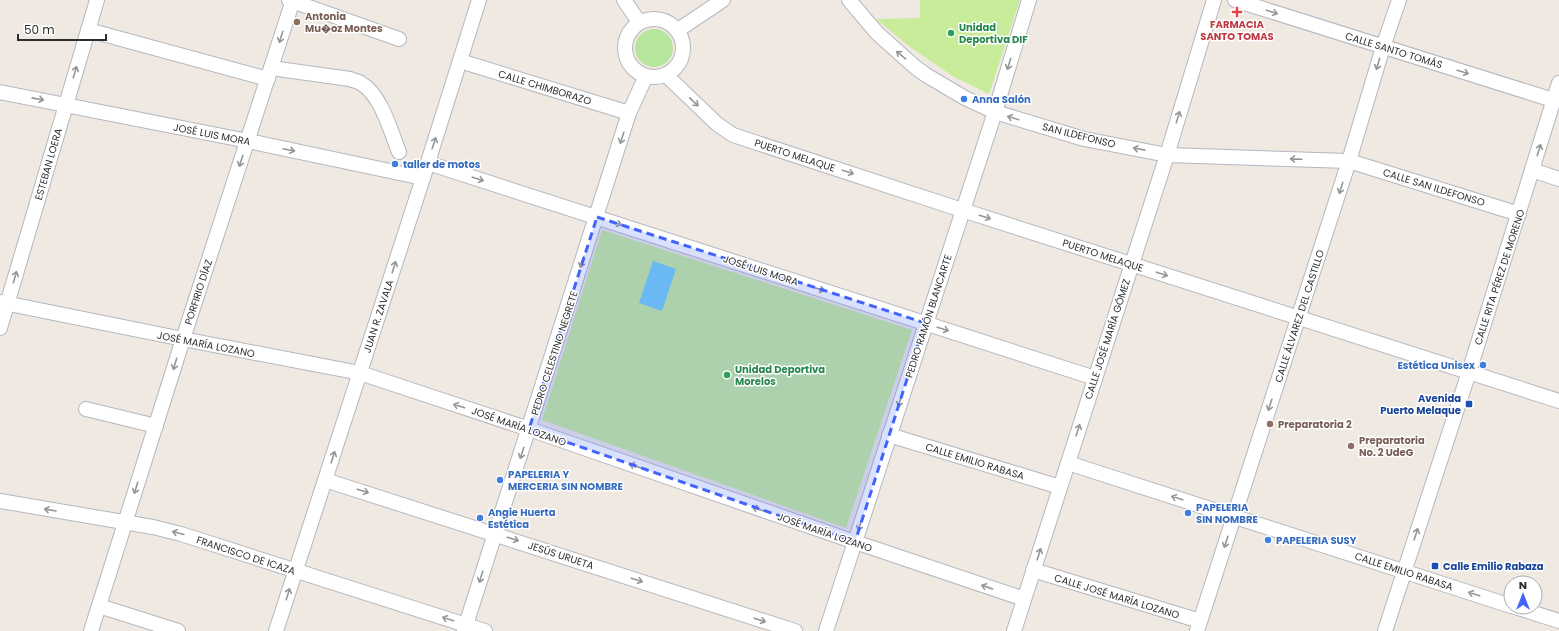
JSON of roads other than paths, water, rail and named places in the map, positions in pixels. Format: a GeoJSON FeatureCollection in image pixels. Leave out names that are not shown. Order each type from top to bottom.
{"type":"FeatureCollection","features":[{"type":"Feature","properties":{"kind":"street","name":"ESTEBAN LOERA"},"geometry":{"type":"LineString","coordinates":[[0,328],[4,302],[97,0]]}},
{"type":"Feature","properties":{"kind":"street"},"geometry":{"type":"LineString","coordinates":[[292,0],[399,39]]}},
{"type":"Feature","properties":{"kind":"street","name":"PORFIRIO DÍAZ"},"geometry":{"type":"LineString","coordinates":[[91,631],[183,339],[270,74],[292,0]]}},
{"type":"Feature","properties":{"kind":"street"},"geometry":{"type":"LineString","coordinates":[[624,0],[639,22]]}},
{"type":"Feature","properties":{"kind":"street"},"geometry":{"type":"LineString","coordinates":[[678,30],[723,0]]}},
{"type":"Feature","properties":{"kind":"street","name":"SAN ILDEFONSO"},"geometry":{"type":"LineString","coordinates":[[849,0],[877,33],[926,75],[965,98],[995,112],[1084,139],[1167,155],[1349,161]]}},
{"type":"Feature","properties":{"kind":"street","name":"PEDRO RAMÓN BLANCARTE"},"geometry":{"type":"LineString","coordinates":[[826,631],[925,323],[995,112],[1029,0]]}},
{"type":"Feature","properties":{"kind":"street","name":"CALLE JOSÉ MARÍA GÓMEZ"},"geometry":{"type":"LineString","coordinates":[[1014,631],[1167,155],[1214,0]]}},
{"type":"Feature","properties":{"kind":"street","name":"CALLE SANTO TOMÁS"},"geometry":{"type":"LineString","coordinates":[[1235,0],[1553,100]]}},
{"type":"Feature","properties":{"kind":"street","name":"CALLE ÁLVAREZ DEL CASTILLO"},"geometry":{"type":"LineString","coordinates":[[1199,626],[1299,318],[1399,0]]}},
{"type":"Feature","properties":{"kind":"street","name":"JUAN R. ZAVALA"},"geometry":{"type":"LineString","coordinates":[[276,631],[428,163],[477,1]]}},
{"type":"Feature","properties":{"kind":"street"},"geometry":{"type":"LineString","coordinates":[[649,18],[660,18],[670,23],[678,30],[683,40],[684,50],[681,60],[675,69],[666,75],[653,77],[646,76],[635,71],[628,62],[624,51],[625,40],[630,30],[639,22],[649,18]]}},
{"type":"Feature","properties":{"kind":"street"},"geometry":{"type":"LineString","coordinates":[[88,30],[270,74],[350,79],[361,83],[369,89],[382,110],[399,152]]}},
{"type":"Feature","properties":{"kind":"street","name":"CALLE CHIMBORAZO"},"geometry":{"type":"LineString","coordinates":[[460,61],[630,114]]}},
{"type":"Feature","properties":{"kind":"street","name":"PUERTO MELAQUE"},"geometry":{"type":"LineString","coordinates":[[666,75],[717,124],[733,135],[1559,401]]}},
{"type":"Feature","properties":{"kind":"street","name":"PEDRO CELESTINO NEGRETE"},"geometry":{"type":"LineString","coordinates":[[465,628],[630,114],[646,76]]}},
{"type":"Feature","properties":{"kind":"street","name":"CALLE RITA PÉREZ DE MORENO"},"geometry":{"type":"LineString","coordinates":[[1385,631],[1469,372],[1559,83]]}},
{"type":"Feature","properties":{"kind":"street","name":"JOSÉ LUIS MORA"},"geometry":{"type":"LineString","coordinates":[[0,92],[248,141],[423,178]]}},
{"type":"Feature","properties":{"kind":"street","name":"CALLE SAN ILDEFONSO"},"geometry":{"type":"LineString","coordinates":[[1349,161],[1519,214]]}},
{"type":"Feature","properties":{"kind":"street","name":"JOSÉ LUIS MORA"},"geometry":{"type":"LineString","coordinates":[[428,163],[1095,378]]}},
{"type":"Feature","properties":{"kind":"street"},"geometry":{"type":"LineString","coordinates":[[1532,170],[1559,179]]}},
{"type":"Feature","properties":{"kind":"street","name":"JOSÉ MARÍA LOZANO"},"geometry":{"type":"LineString","coordinates":[[4,302],[183,339],[360,373],[530,429],[1024,599]]}},
{"type":"Feature","properties":{"kind":"street"},"geometry":{"type":"LineString","coordinates":[[86,409],[156,426]]}},
{"type":"Feature","properties":{"kind":"street","name":"CALLE EMILIO RABASA"},"geometry":{"type":"LineString","coordinates":[[889,435],[1060,487]]}},
{"type":"Feature","properties":{"kind":"street","name":"CALLE EMILIO RABASA"},"geometry":{"type":"LineString","coordinates":[[1068,463],[1503,603]]}},
{"type":"Feature","properties":{"kind":"street","name":"JESÚS URUETA"},"geometry":{"type":"LineString","coordinates":[[326,480],[795,631]]}},
{"type":"Feature","properties":{"kind":"street","name":"FRANCISCO DE ICAZA"},"geometry":{"type":"LineString","coordinates":[[0,501],[126,522],[181,534],[295,570],[465,628],[485,631]]}},
{"type":"Feature","properties":{"kind":"street","name":"CALLE JOSÉ MARÍA LOZANO"},"geometry":{"type":"LineString","coordinates":[[1033,570],[1199,626]]}},
{"type":"Feature","properties":{"kind":"street"},"geometry":{"type":"LineString","coordinates":[[99,606],[178,631]]}},
{"type":"Feature","properties":{"kind":"street"},"geometry":{"type":"LineString","coordinates":[[1540,615],[1559,621]]}},
{"type":"Feature","properties":{"kind":"water"},"geometry":{"type":"Polygon","coordinates":[[[653,261],[676,269],[662,311],[639,303],[653,261]]]}},
{"type":"Feature","properties":{"kind":"place","name":"FARMACIA SANTO TOMAS"},"geometry":{"type":"Point","coordinates":[1237,12]}},
{"type":"Feature","properties":{"kind":"place","name":"Antonia Mu�oz Montes"},"geometry":{"type":"Point","coordinates":[297,22]}},
{"type":"Feature","properties":{"kind":"place","name":"Unidad Deportiva DIF"},"geometry":{"type":"Point","coordinates":[951,33]}},
{"type":"Feature","properties":{"kind":"place","name":"Anna Salón"},"geometry":{"type":"Point","coordinates":[964,99]}},
{"type":"Feature","properties":{"kind":"place","name":"taller de motos"},"geometry":{"type":"Point","coordinates":[395,164]}},
{"type":"Feature","properties":{"kind":"place","name":"Estética Unisex"},"geometry":{"type":"Point","coordinates":[1483,365]}},
{"type":"Feature","properties":{"kind":"place","name":"Unidad Deportiva Morelos"},"geometry":{"type":"Point","coordinates":[727,375]}},
{"type":"Feature","properties":{"kind":"place","name":"Avenida Puerto Melaque"},"geometry":{"type":"Point","coordinates":[1469,404]}},
{"type":"Feature","properties":{"kind":"place","name":"Preparatoria 2"},"geometry":{"type":"Point","coordinates":[1270,424]}},
{"type":"Feature","properties":{"kind":"place","name":"Preparatoria No. 2 UdeG"},"geometry":{"type":"Point","coordinates":[1351,446]}},
{"type":"Feature","properties":{"kind":"place","name":"PAPELERIA Y MERCERIA SIN NOMBRE"},"geometry":{"type":"Point","coordinates":[500,480]}},
{"type":"Feature","properties":{"kind":"place","name":"PAPELERIA SIN NOMBRE"},"geometry":{"type":"Point","coordinates":[1188,513]}},
{"type":"Feature","properties":{"kind":"place","name":"Angie Huerta Estética"},"geometry":{"type":"Point","coordinates":[480,518]}},
{"type":"Feature","properties":{"kind":"place","name":"PAPELERIA SUSY"},"geometry":{"type":"Point","coordinates":[1268,540]}},
{"type":"Feature","properties":{"kind":"place","name":"Calle Emilio Rabaza"},"geometry":{"type":"Point","coordinates":[1435,566]}}]}
